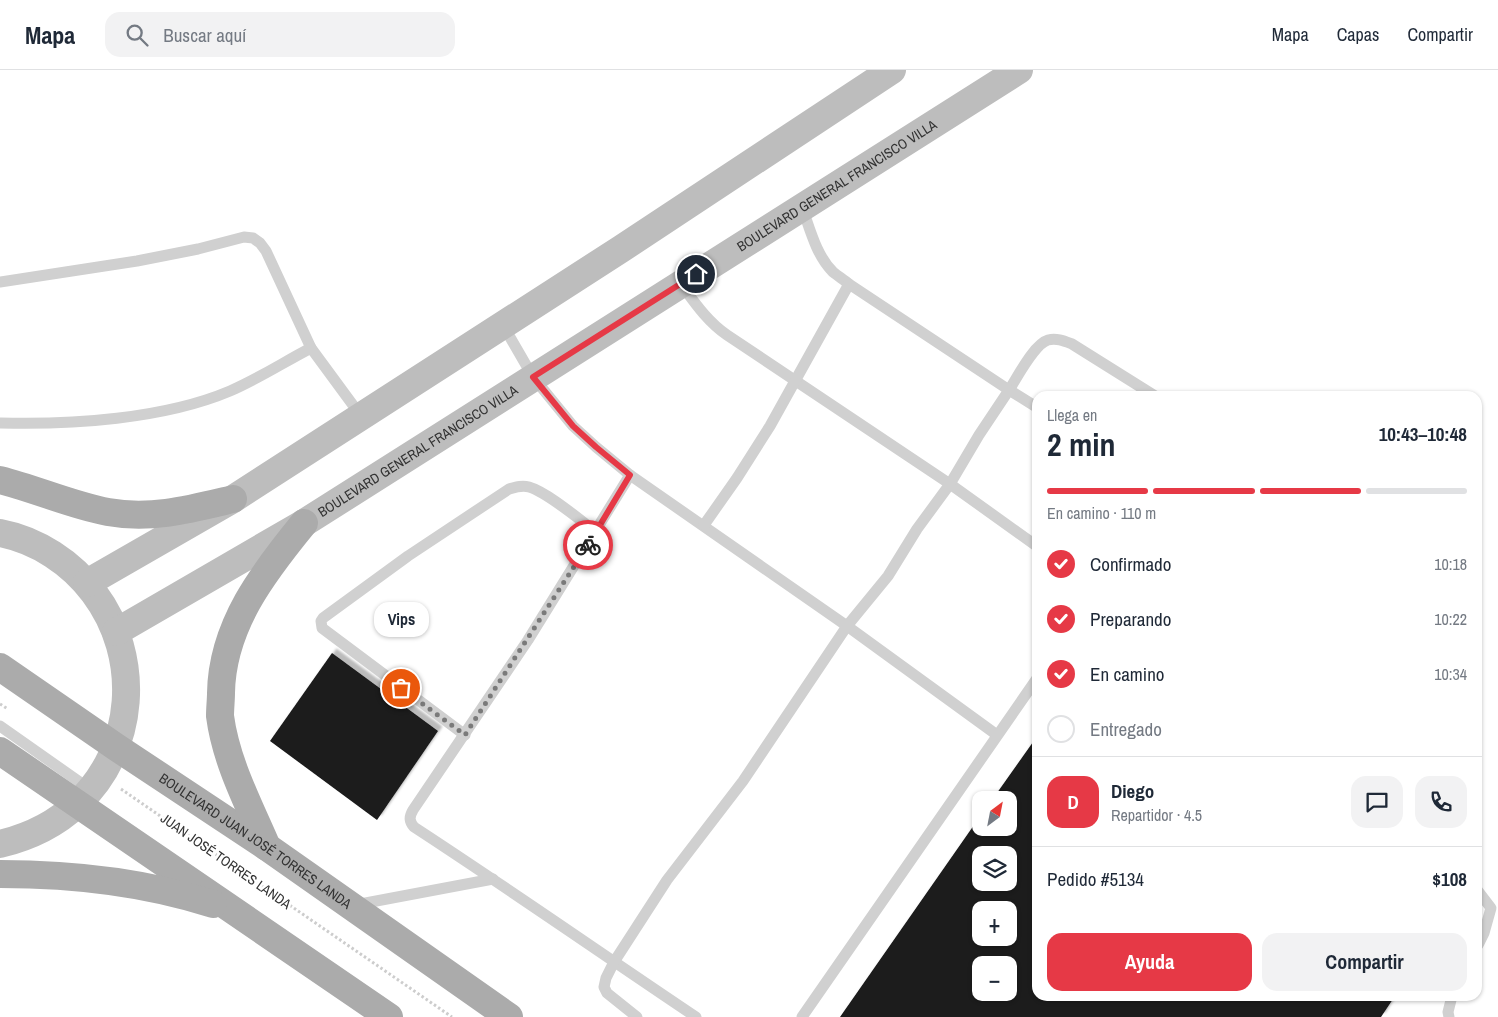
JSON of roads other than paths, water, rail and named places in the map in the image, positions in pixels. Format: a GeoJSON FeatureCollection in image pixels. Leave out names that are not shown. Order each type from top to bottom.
{"type":"FeatureCollection","features":[{"type":"Feature","properties":{"kind":"main road"},"geometry":{"type":"LineString","coordinates":[[87,583],[233,499],[892,70]]}},
{"type":"Feature","properties":{"kind":"main road","name":"BOULEVARD GENERAL FRANCISCO VILLA"},"geometry":{"type":"LineString","coordinates":[[116,632],[304,523],[1020,70]]}},
{"type":"Feature","properties":{"kind":"main road"},"geometry":{"type":"LineString","coordinates":[[0,480],[108,512],[139,515],[166,514],[233,499]]}},
{"type":"Feature","properties":{"kind":"main road"},"geometry":{"type":"LineString","coordinates":[[268,847],[236,774],[227,747],[220,715],[221,683],[225,654],[230,638],[257,583],[304,523]]}},
{"type":"Feature","properties":{"kind":"main road"},"geometry":{"type":"LineString","coordinates":[[0,533],[41,548],[73,570],[87,583],[104,606],[116,632],[126,670],[127,701],[116,747],[90,790],[60,818],[42,830],[0,844]]}},
{"type":"Feature","properties":{"kind":"main road","name":"BOULEVARD JUAN JOSÉ TORRES LANDA"},"geometry":{"type":"LineString","coordinates":[[0,667],[116,747],[268,847],[509,1017]]}},
{"type":"Feature","properties":{"kind":"main road"},"geometry":{"type":"LineString","coordinates":[[0,751],[90,790],[238,913],[389,1017]]}},
{"type":"Feature","properties":{"kind":"main road"},"geometry":{"type":"LineString","coordinates":[[0,874],[52,875],[115,882],[192,898],[238,913]]}},
{"type":"Feature","properties":{"kind":"lane"},"geometry":{"type":"LineString","coordinates":[[802,208],[816,244],[823,258],[834,272],[849,284],[1032,404]]}},
{"type":"Feature","properties":{"kind":"lane"},"geometry":{"type":"LineString","coordinates":[[0,282],[137,261],[198,249],[244,237],[253,238],[266,251],[311,348],[361,416]]}},
{"type":"Feature","properties":{"kind":"lane"},"geometry":{"type":"LineString","coordinates":[[681,284],[714,326],[950,484],[1032,543]]}},
{"type":"Feature","properties":{"kind":"lane"},"geometry":{"type":"LineString","coordinates":[[704,525],[760,441],[849,284]]}},
{"type":"Feature","properties":{"kind":"lane"},"geometry":{"type":"LineString","coordinates":[[503,325],[533,377],[573,426],[596,447],[630,475],[847,626],[997,735]]}},
{"type":"Feature","properties":{"kind":"lane"},"geometry":{"type":"LineString","coordinates":[[636,1017],[607,993],[604,987],[614,962],[667,880],[743,781],[847,626],[888,576],[917,529],[950,484],[979,434],[1037,347],[1047,340],[1059,340],[1072,344],[1146,391]]}},
{"type":"Feature","properties":{"kind":"lane"},"geometry":{"type":"LineString","coordinates":[[0,423],[25,424],[99,420],[166,411],[230,391],[311,348]]}},
{"type":"Feature","properties":{"kind":"lane"},"geometry":{"type":"LineString","coordinates":[[630,475],[528,640],[413,810],[410,823],[494,878],[696,1017]]}},
{"type":"Feature","properties":{"kind":"lane"},"geometry":{"type":"LineString","coordinates":[[465,735],[322,628],[320,621],[408,556],[510,489],[519,486],[541,493],[596,532]]}},
{"type":"Feature","properties":{"kind":"lane"},"geometry":{"type":"LineString","coordinates":[[802,1017],[1032,685]]}},
{"type":"Feature","properties":{"kind":"lane"},"geometry":{"type":"LineString","coordinates":[[0,726],[90,790]]}},
{"type":"Feature","properties":{"kind":"lane"},"geometry":{"type":"LineString","coordinates":[[350,906],[494,878]]}},
{"type":"Feature","properties":{"kind":"lane"},"geometry":{"type":"LineString","coordinates":[[1482,896],[1492,908],[1482,937]]}},
{"type":"Feature","properties":{"kind":"lane"},"geometry":{"type":"LineString","coordinates":[[1449,1017],[1448,1012],[1451,1001]]}},
{"type":"Feature","properties":{"kind":"place","name":"Vips"},"geometry":{"type":"Point","coordinates":[401,688]}}]}
